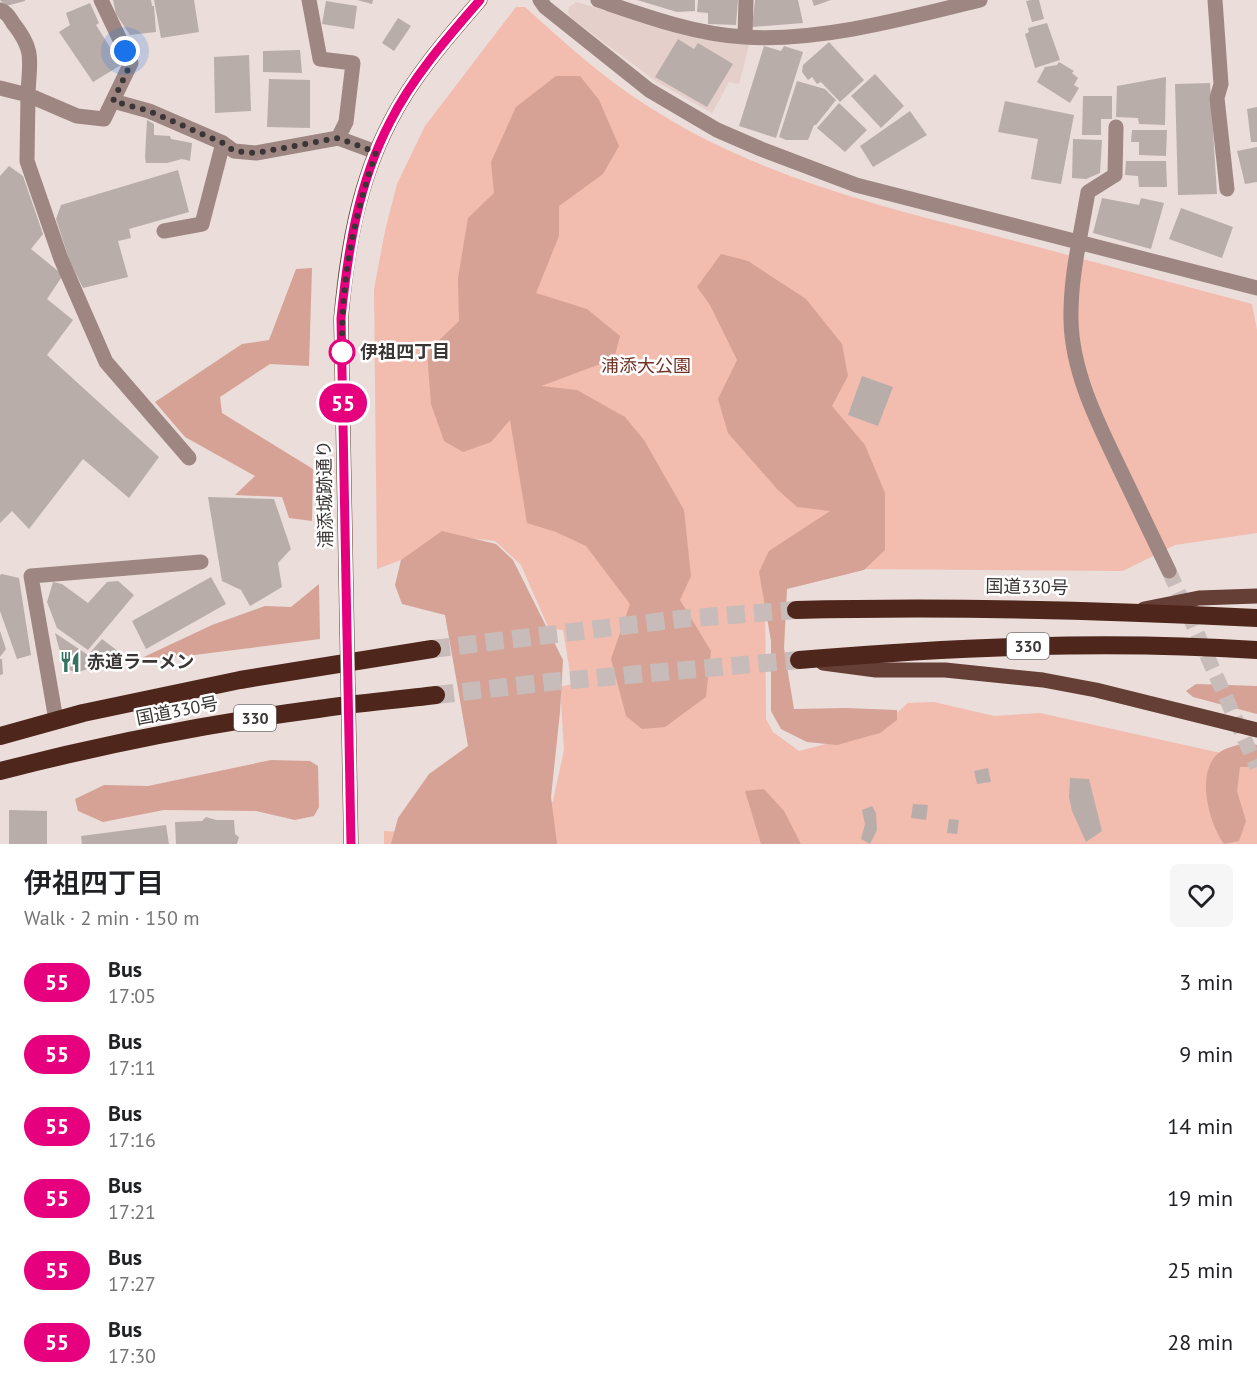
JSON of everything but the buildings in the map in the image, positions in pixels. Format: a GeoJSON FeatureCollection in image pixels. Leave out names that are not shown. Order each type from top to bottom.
{"type":"FeatureCollection","features":[{"type":"Feature","properties":{"kind":"highway","name":"国道330号"},"geometry":{"type":"LineString","coordinates":[[796,610],[947,607],[1132,611],[1257,618]]}},
{"type":"Feature","properties":{"kind":"highway","name":"330"},"geometry":{"type":"LineString","coordinates":[[799,660],[957,648],[1041,646],[1184,645],[1257,650]]}},
{"type":"Feature","properties":{"kind":"highway","name":"国道330号"},"geometry":{"type":"LineString","coordinates":[[0,736],[83,712],[240,680],[432,649]]}},
{"type":"Feature","properties":{"kind":"highway","name":"国道330号"},"geometry":{"type":"LineString","coordinates":[[0,771],[75,753],[235,721],[320,708],[436,696]]}},
{"type":"Feature","properties":{"kind":"main road","name":"浦添城跡通り"},"geometry":{"type":"LineString","coordinates":[[351,844],[341,318],[348,255],[353,227],[376,152],[390,121],[415,81],[480,0]]}},
{"type":"Feature","properties":{"kind":"main road"},"geometry":{"type":"LineString","coordinates":[[1132,611],[1199,598],[1257,597]]}},
{"type":"Feature","properties":{"kind":"main road"},"geometry":{"type":"LineString","coordinates":[[799,660],[876,670],[945,670],[1043,680],[1096,690],[1257,729]]}},
{"type":"Feature","properties":{"kind":"street"},"geometry":{"type":"LineString","coordinates":[[0,88],[28,95],[77,116],[104,119],[131,63],[101,0]]}},
{"type":"Feature","properties":{"kind":"street"},"geometry":{"type":"LineString","coordinates":[[309,0],[320,59],[352,63],[346,122],[338,138]]}},
{"type":"Feature","properties":{"kind":"street"},"geometry":{"type":"LineString","coordinates":[[540,0],[545,8],[649,90],[717,130],[761,149],[856,185],[1257,288]]}},
{"type":"Feature","properties":{"kind":"street"},"geometry":{"type":"LineString","coordinates":[[598,0],[695,30],[745,37],[798,36],[865,26],[980,0]]}},
{"type":"Feature","properties":{"kind":"street"},"geometry":{"type":"LineString","coordinates":[[745,37],[746,0]]}},
{"type":"Feature","properties":{"kind":"street"},"geometry":{"type":"LineString","coordinates":[[1215,0],[1221,84],[1217,98],[1227,189]]}},
{"type":"Feature","properties":{"kind":"street"},"geometry":{"type":"LineString","coordinates":[[0,10],[5,12],[24,36],[31,58],[27,161],[61,259],[106,362],[189,458]]}},
{"type":"Feature","properties":{"kind":"street"},"geometry":{"type":"LineString","coordinates":[[113,101],[149,111],[223,143],[234,151],[256,153],[338,138],[376,152]]}},
{"type":"Feature","properties":{"kind":"street"},"geometry":{"type":"LineString","coordinates":[[1116,127],[1115,175],[1088,192],[1071,290],[1074,351],[1081,380],[1100,427],[1169,571]]}},
{"type":"Feature","properties":{"kind":"street"},"geometry":{"type":"LineString","coordinates":[[164,231],[202,224],[223,143]]}},
{"type":"Feature","properties":{"kind":"street"},"geometry":{"type":"LineString","coordinates":[[56,720],[31,576],[201,562]]}},
{"type":"Feature","properties":{"kind":"shaded area"},"geometry":{"type":"Polygon","coordinates":[[[576,2],[677,31],[749,45],[739,84],[729,82],[712,113],[657,82],[571,18],[568,13],[569,7],[576,2]]]}},
{"type":"Feature","properties":{"kind":"shaded area"},"geometry":{"type":"Polygon","coordinates":[[[556,76],[580,76],[599,100],[619,146],[603,174],[559,206],[559,236],[536,293],[587,309],[620,336],[614,359],[541,386],[577,390],[625,417],[644,440],[684,510],[691,576],[680,600],[711,651],[706,697],[665,727],[642,729],[626,716],[611,659],[630,604],[586,546],[556,532],[527,523],[510,420],[491,442],[463,452],[444,441],[431,404],[427,352],[459,321],[458,278],[468,218],[494,193],[491,162],[516,107],[556,76]]]}},
{"type":"Feature","properties":{"kind":"shaded area"},"geometry":{"type":"Polygon","coordinates":[[[721,254],[748,261],[806,299],[842,344],[848,376],[832,406],[865,445],[885,493],[885,550],[864,570],[787,589],[784,648],[794,709],[897,710],[897,720],[880,733],[837,745],[807,742],[781,729],[771,711],[771,641],[759,572],[769,551],[830,511],[797,507],[777,489],[728,433],[718,399],[737,360],[710,305],[697,287],[721,254]]]}},
{"type":"Feature","properties":{"kind":"shaded area"},"geometry":{"type":"Polygon","coordinates":[[[312,268],[309,366],[270,364],[220,397],[222,413],[313,469],[312,521],[289,518],[282,497],[235,495],[255,476],[185,437],[155,402],[242,344],[269,340],[296,269],[312,268]]]}},
{"type":"Feature","properties":{"kind":"shaded area"},"geometry":{"type":"Polygon","coordinates":[[[442,531],[496,544],[513,560],[563,660],[551,797],[557,844],[391,844],[398,818],[429,774],[468,746],[445,615],[402,604],[395,585],[401,560],[442,531]]]}},
{"type":"Feature","properties":{"kind":"shaded area"},"geometry":{"type":"Polygon","coordinates":[[[319,584],[320,639],[131,663],[212,625],[265,606],[291,607],[319,584]]]}},
{"type":"Feature","properties":{"kind":"shaded area"},"geometry":{"type":"Polygon","coordinates":[[[1196,684],[1257,686],[1257,714],[1193,697],[1186,691],[1196,684]]]}},
{"type":"Feature","properties":{"kind":"shaded area"},"geometry":{"type":"Polygon","coordinates":[[[1247,742],[1257,745],[1257,767],[1240,767],[1237,791],[1246,821],[1239,841],[1224,844],[1209,810],[1206,783],[1208,771],[1212,760],[1220,752],[1247,742]]]}},
{"type":"Feature","properties":{"kind":"shaded area"},"geometry":{"type":"Polygon","coordinates":[[[271,760],[310,761],[318,766],[319,807],[314,816],[295,820],[256,811],[164,810],[103,822],[78,811],[75,799],[104,785],[148,786],[271,760]]]}},
{"type":"Feature","properties":{"kind":"shaded area"},"geometry":{"type":"Polygon","coordinates":[[[764,789],[784,811],[801,844],[761,844],[745,791],[764,789]]]}},
{"type":"Feature","properties":{"kind":"green space","name":"浦添大公園"},"geometry":{"type":"Polygon","coordinates":[[[516,7],[525,7],[600,72],[649,107],[689,131],[772,169],[903,212],[1252,304],[1257,330],[1257,533],[1175,545],[1123,571],[861,569],[765,587],[766,719],[773,732],[799,751],[877,731],[908,703],[934,702],[994,716],[1040,713],[1239,757],[1257,767],[1257,844],[384,844],[384,831],[487,837],[537,830],[553,801],[564,750],[560,687],[572,684],[563,630],[549,629],[521,565],[495,541],[462,537],[377,569],[374,289],[385,231],[397,184],[425,126],[516,7]]]}},
{"type":"Feature","properties":{"kind":"tunnel"},"geometry":{"type":"LineString","coordinates":[[1169,571],[1257,767]]}},
{"type":"Feature","properties":{"kind":"tunnel"},"geometry":{"type":"LineString","coordinates":[[432,649],[680,619],[796,610]]}},
{"type":"Feature","properties":{"kind":"tunnel"},"geometry":{"type":"LineString","coordinates":[[436,695],[549,682],[799,660]]}},
{"type":"Feature","properties":{"kind":"bus line","name":"55"},"geometry":{"type":"LineString","coordinates":[[351,844],[341,318],[348,255],[355,218],[365,185],[390,121],[428,63],[480,0]]}},
{"type":"Feature","properties":{"kind":"place","name":"伊祖四丁目"},"geometry":{"type":"Point","coordinates":[342,352]}},
{"type":"Feature","properties":{"kind":"place","name":"赤道ラーメン"},"geometry":{"type":"Point","coordinates":[70,662]}},
{"type":"Feature","properties":{"kind":"route"},"geometry":{"type":"LineString","coordinates":[[125,51],[131,63],[113,101],[149,111],[223,143],[234,151],[256,153],[338,138],[376,152],[355,218],[348,255],[341,318],[342,352]]}}]}
